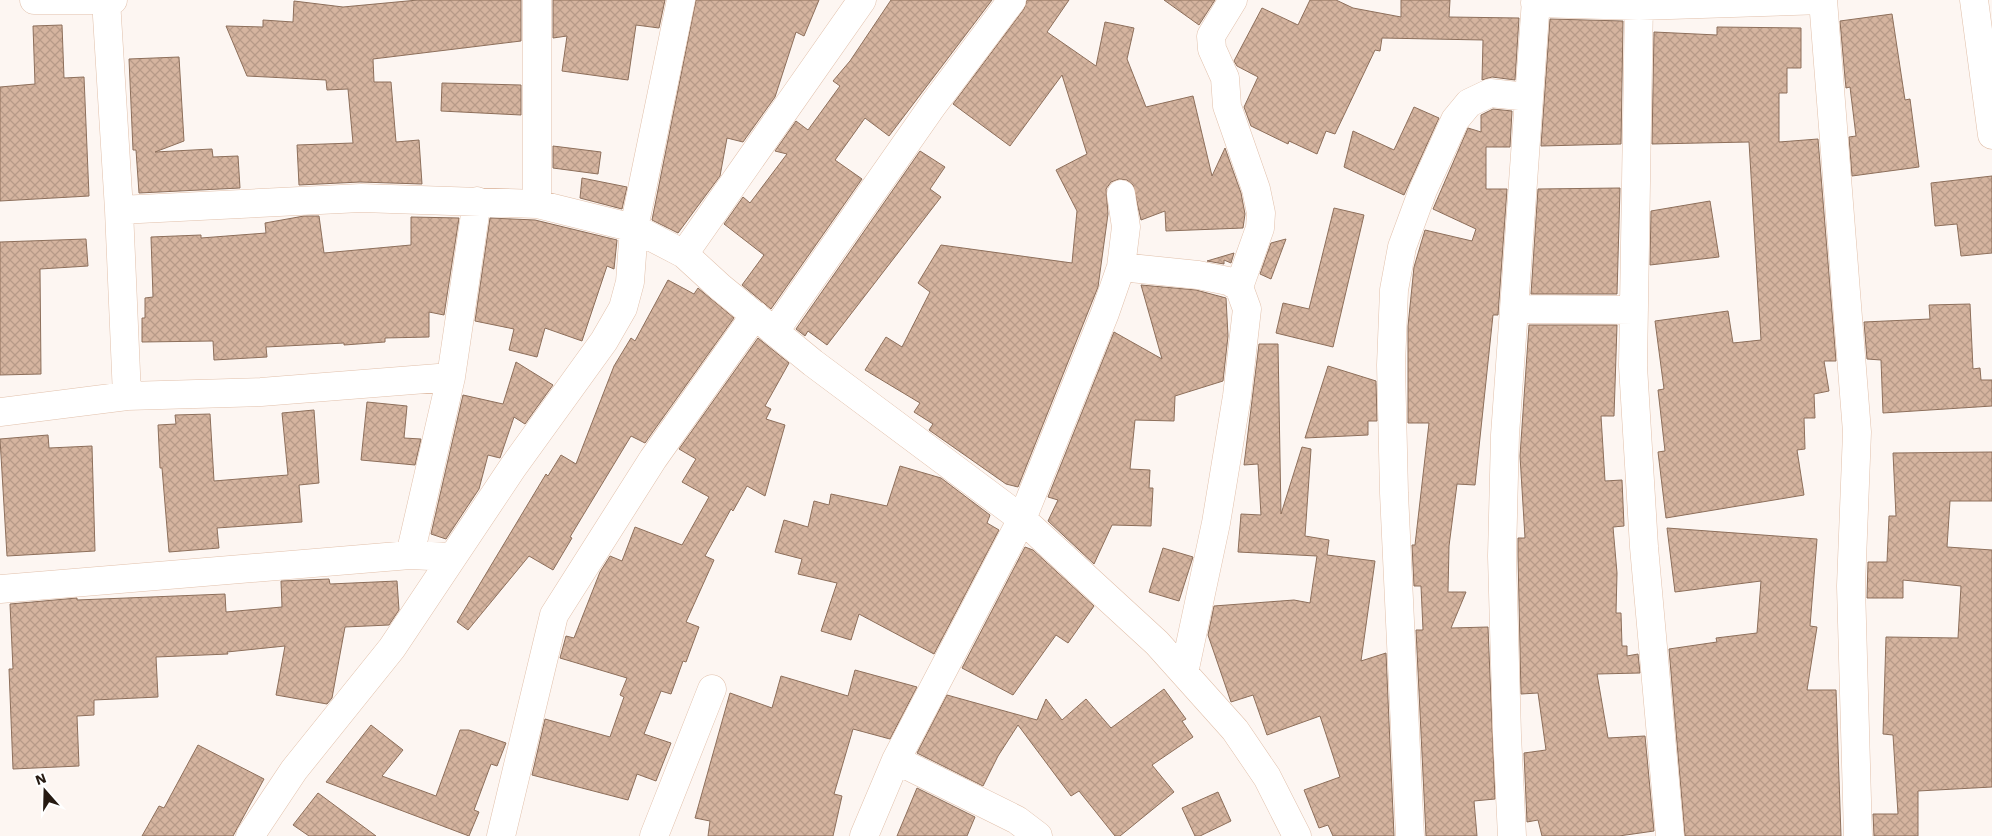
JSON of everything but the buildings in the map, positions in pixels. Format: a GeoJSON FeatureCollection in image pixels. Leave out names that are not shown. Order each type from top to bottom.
{"type":"FeatureCollection","features":[{"type":"Feature","properties":{"kind":"street"},"geometry":{"type":"LineString","coordinates":[[34,0],[114,0]]}},
{"type":"Feature","properties":{"kind":"street"},"geometry":{"type":"LineString","coordinates":[[106,0],[119,210],[127,396]]}},
{"type":"Feature","properties":{"kind":"street"},"geometry":{"type":"LineString","coordinates":[[537,0],[537,204]]}},
{"type":"Feature","properties":{"kind":"street"},"geometry":{"type":"LineString","coordinates":[[250,836],[294,770],[392,648],[513,467],[604,341],[623,308],[633,265],[634,228],[680,0]]}},
{"type":"Feature","properties":{"kind":"street"},"geometry":{"type":"LineString","coordinates":[[684,254],[862,0]]}},
{"type":"Feature","properties":{"kind":"street"},"geometry":{"type":"LineString","coordinates":[[501,836],[554,615],[653,460],[765,323],[1012,0]]}},
{"type":"Feature","properties":{"kind":"street"},"geometry":{"type":"LineString","coordinates":[[1184,673],[1216,523],[1237,396],[1247,309],[1239,287],[1260,228],[1261,213],[1256,189],[1228,106],[1225,78],[1212,49],[1212,36],[1233,0]]}},
{"type":"Feature","properties":{"kind":"street"},"geometry":{"type":"LineString","coordinates":[[1512,836],[1506,735],[1502,556],[1505,435],[1536,2],[1639,3],[1823,0],[1857,432],[1851,586],[1858,836]]}},
{"type":"Feature","properties":{"kind":"street"},"geometry":{"type":"LineString","coordinates":[[1974,0],[1992,135]]}},
{"type":"Feature","properties":{"kind":"street"},"geometry":{"type":"LineString","coordinates":[[1639,3],[1633,366],[1644,547],[1670,836]]}},
{"type":"Feature","properties":{"kind":"street"},"geometry":{"type":"LineString","coordinates":[[1410,836],[1394,493],[1391,365],[1394,290],[1402,247],[1423,190],[1455,120],[1469,103],[1490,93],[1528,97]]}},
{"type":"Feature","properties":{"kind":"street"},"geometry":{"type":"LineString","coordinates":[[864,836],[896,760],[1022,519],[1121,267],[1126,227],[1121,194]]}},
{"type":"Feature","properties":{"kind":"street"},"geometry":{"type":"LineString","coordinates":[[119,210],[345,198],[537,204],[634,228],[684,254],[765,323],[878,413],[1022,519],[1157,643],[1236,730],[1267,777],[1297,836]]}},
{"type":"Feature","properties":{"kind":"street"},"geometry":{"type":"LineString","coordinates":[[410,555],[451,377],[477,201]]}},
{"type":"Feature","properties":{"kind":"street"},"geometry":{"type":"LineString","coordinates":[[1121,267],[1198,275],[1228,281],[1239,287]]}},
{"type":"Feature","properties":{"kind":"street"},"geometry":{"type":"LineString","coordinates":[[1514,309],[1634,310]]}},
{"type":"Feature","properties":{"kind":"street"},"geometry":{"type":"LineString","coordinates":[[0,412],[127,396],[261,392],[451,377]]}},
{"type":"Feature","properties":{"kind":"street"},"geometry":{"type":"LineString","coordinates":[[0,589],[410,555],[452,557]]}},
{"type":"Feature","properties":{"kind":"street"},"geometry":{"type":"LineString","coordinates":[[654,836],[712,689]]}},
{"type":"Feature","properties":{"kind":"street"},"geometry":{"type":"LineString","coordinates":[[896,760],[1017,820],[1038,836]]}}]}
